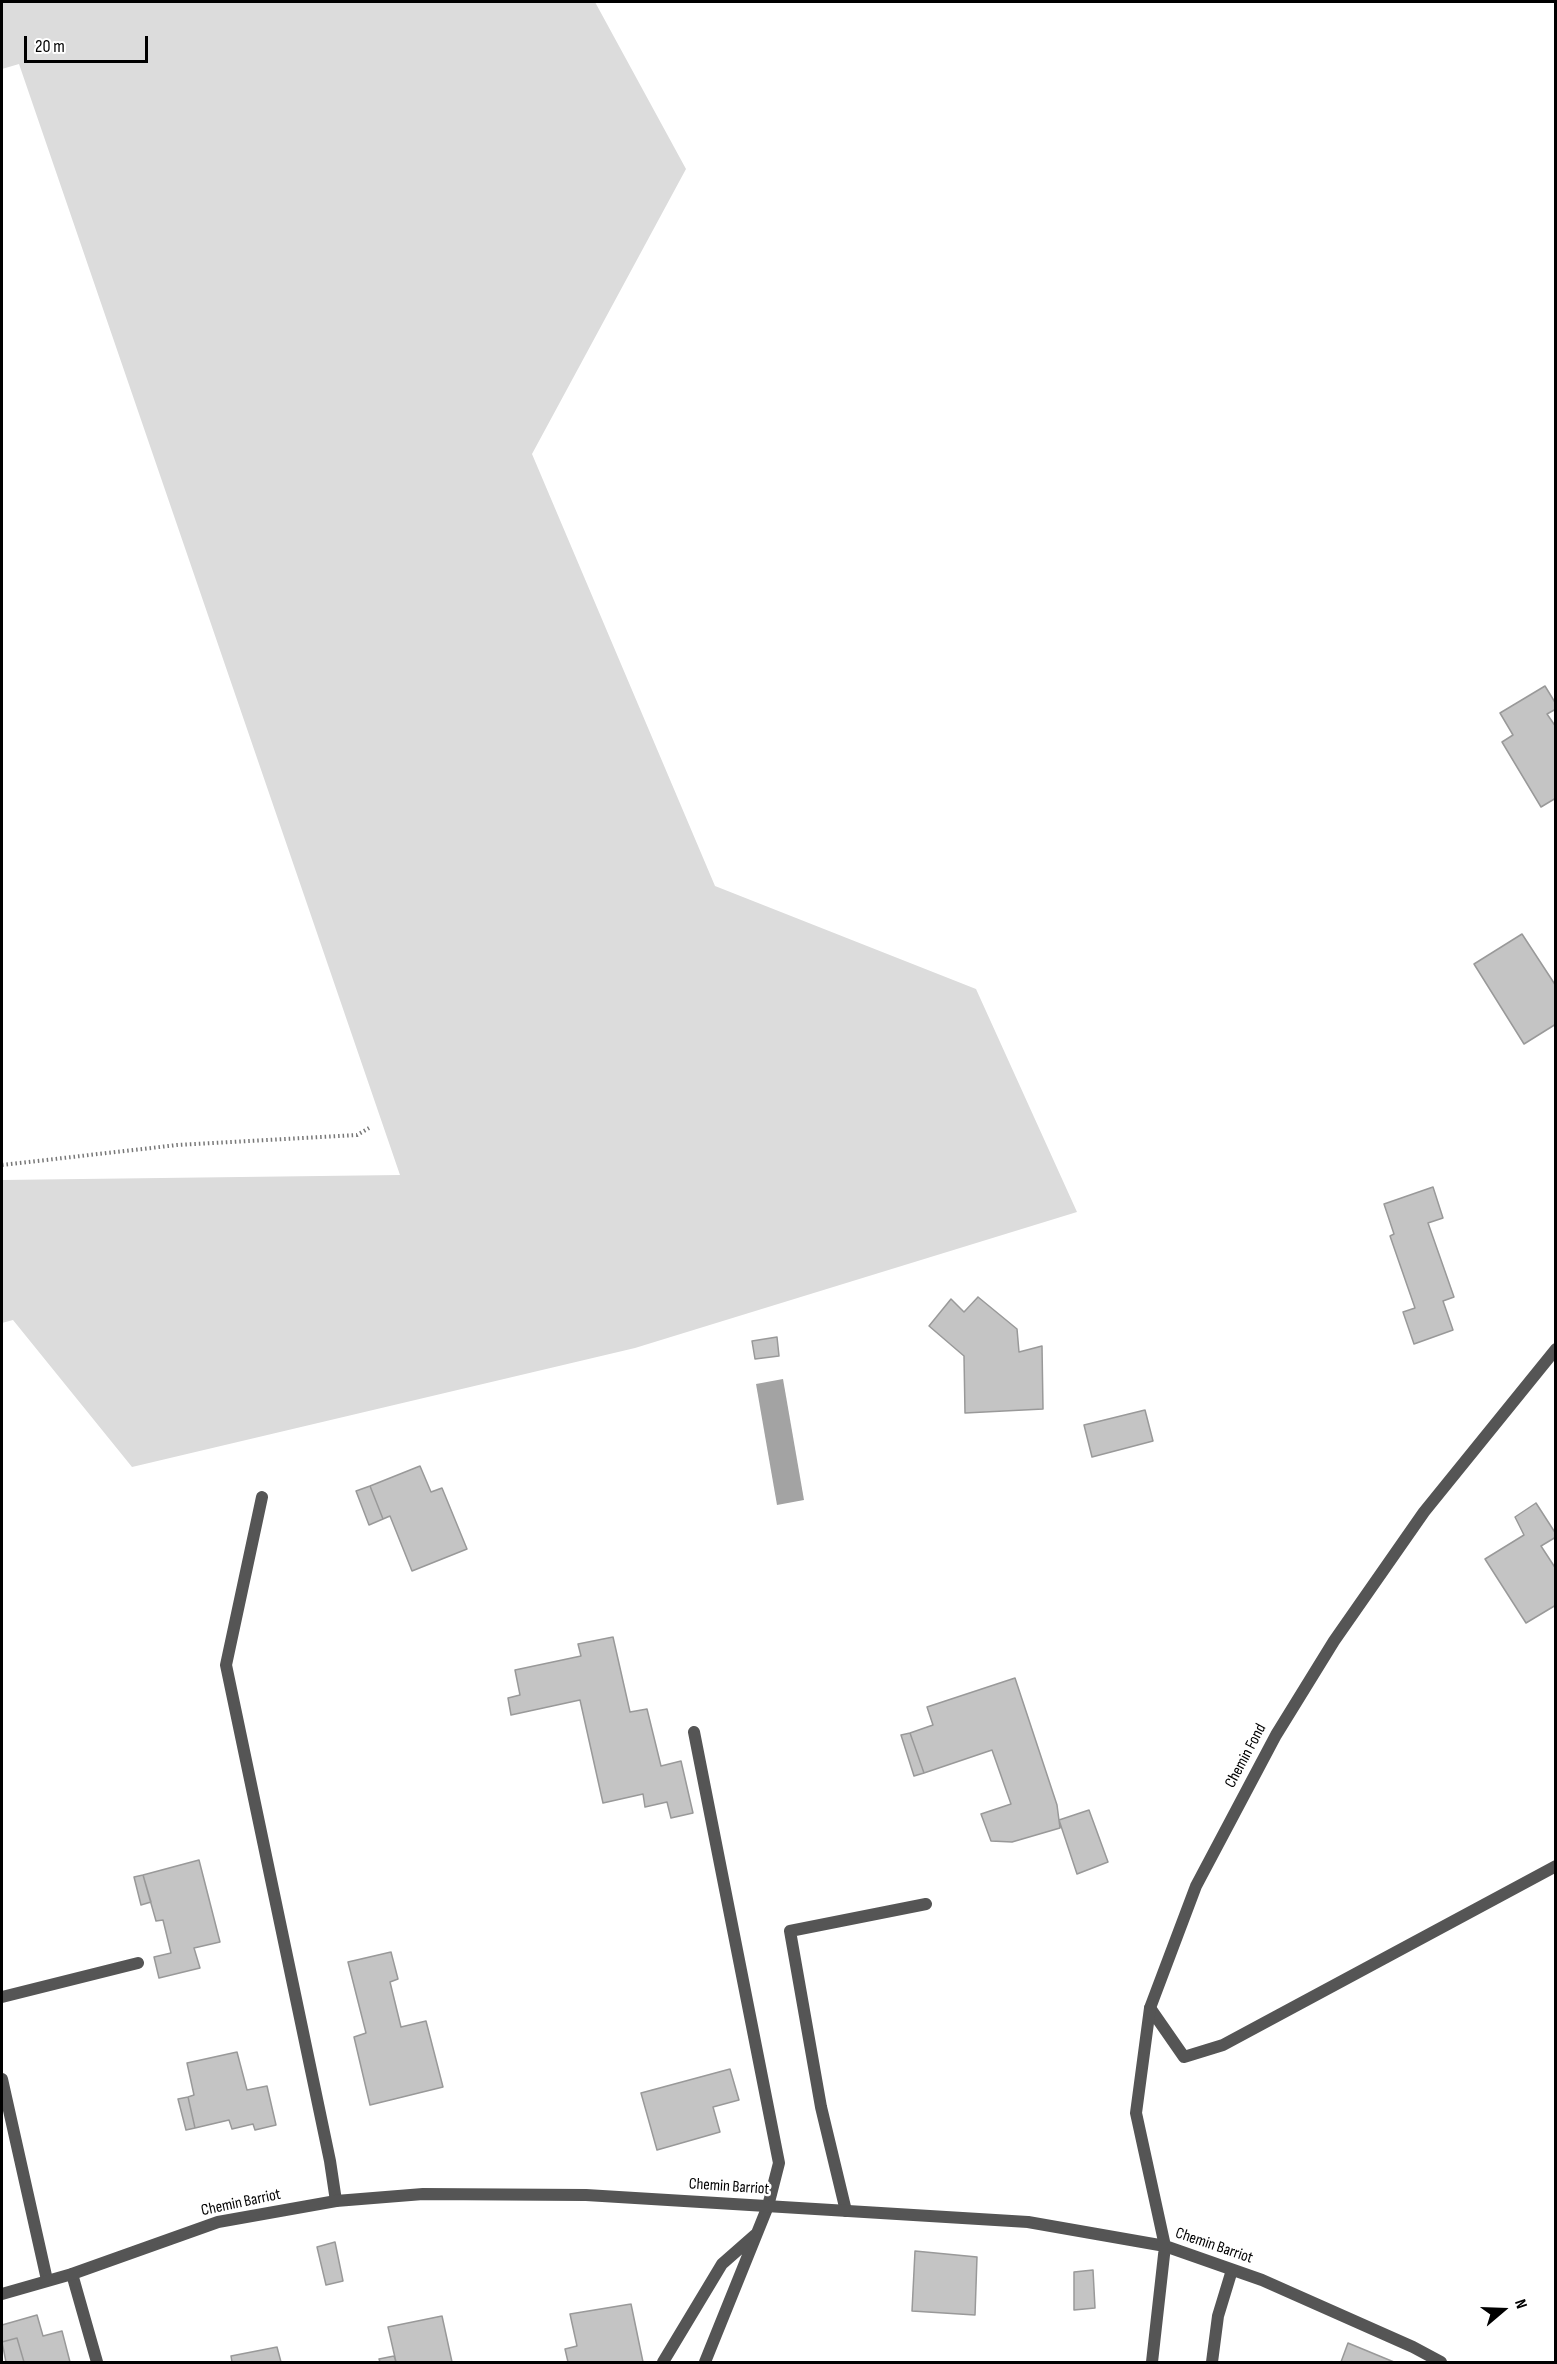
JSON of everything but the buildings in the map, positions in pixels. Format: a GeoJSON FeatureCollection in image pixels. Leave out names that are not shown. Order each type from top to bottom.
{"type":"FeatureCollection","features":[{"type":"Feature","properties":{"kind":"street","name":"Chemin Fond"},"geometry":{"type":"LineString","coordinates":[[1152,2362],[1165,2246],[1136,2113],[1150,2008],[1196,1886],[1275,1735],[1334,1641],[1424,1512],[1556,1349]]}},
{"type":"Feature","properties":{"kind":"street"},"geometry":{"type":"LineString","coordinates":[[262,1497],[226,1665],[330,2161],[336,2201]]}},
{"type":"Feature","properties":{"kind":"street"},"geometry":{"type":"LineString","coordinates":[[694,1732],[779,2163],[768,2206],[705,2362]]}},
{"type":"Feature","properties":{"kind":"street"},"geometry":{"type":"LineString","coordinates":[[1150,2008],[1184,2057],[1223,2045],[1556,1866]]}},
{"type":"Feature","properties":{"kind":"street"},"geometry":{"type":"LineString","coordinates":[[846,2211],[821,2107],[790,1931],[926,1904]]}},
{"type":"Feature","properties":{"kind":"street"},"geometry":{"type":"LineString","coordinates":[[2,1997],[138,1963]]}},
{"type":"Feature","properties":{"kind":"street"},"geometry":{"type":"LineString","coordinates":[[2,2079],[47,2280]]}},
{"type":"Feature","properties":{"kind":"street","name":"Chemin Barriot"},"geometry":{"type":"LineString","coordinates":[[2,2294],[72,2274],[218,2222],[336,2201],[423,2194],[574,2195],[1028,2222],[1165,2246],[1262,2280],[1392,2337],[1441,2362]]}},
{"type":"Feature","properties":{"kind":"street"},"geometry":{"type":"LineString","coordinates":[[663,2362],[722,2264],[758,2232]]}},
{"type":"Feature","properties":{"kind":"street"},"geometry":{"type":"LineString","coordinates":[[1212,2362],[1218,2316],[1232,2270]]}},
{"type":"Feature","properties":{"kind":"street"},"geometry":{"type":"LineString","coordinates":[[72,2274],[97,2362]]}},
{"type":"Feature","properties":{"kind":"path"},"geometry":{"type":"LineString","coordinates":[[2,1165],[177,1145],[357,1135],[369,1128]]}},
{"type":"Feature","properties":{"kind":"shaded area"},"geometry":{"type":"Polygon","coordinates":[[[2,2],[595,2],[686,169],[532,454],[715,886],[976,989],[1077,1212],[635,1348],[132,1467],[13,1320],[2,1323],[2,1180],[400,1175],[19,64],[2,69],[2,2]]]}},
{"type":"Feature","properties":{"kind":"shaded area"},"geometry":{"type":"Polygon","coordinates":[[[783,1379],[804,1500],[777,1505],[756,1384],[783,1379]]]}}]}
